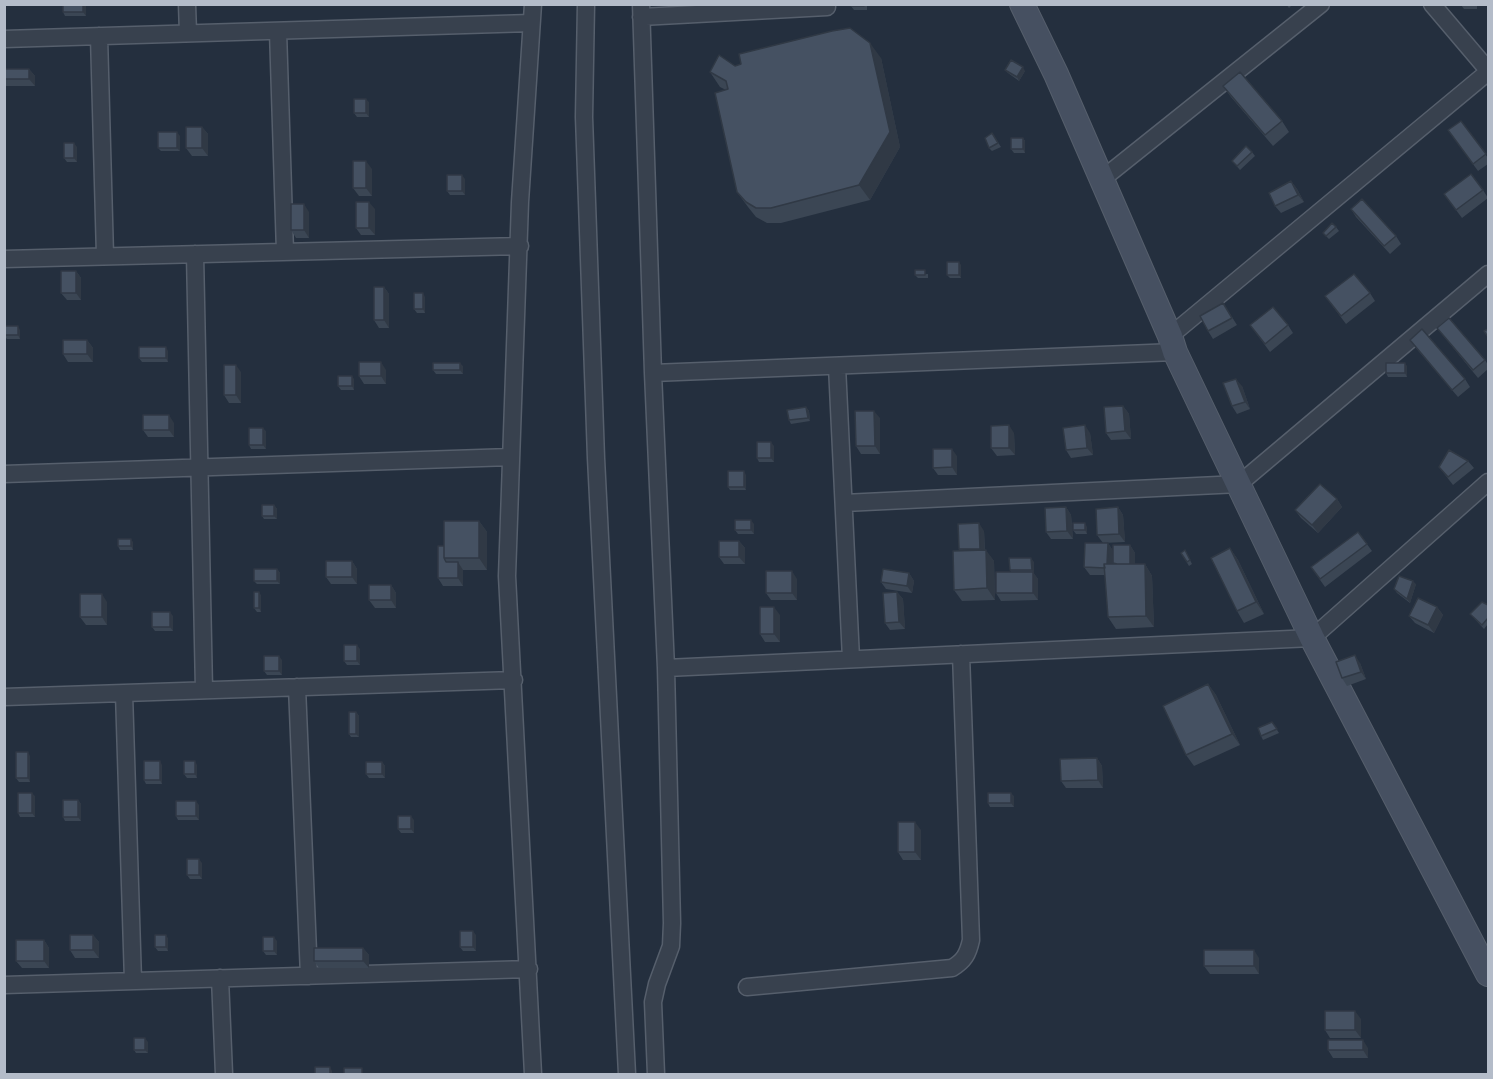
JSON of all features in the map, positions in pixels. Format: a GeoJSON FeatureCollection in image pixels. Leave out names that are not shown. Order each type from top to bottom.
{"type":"FeatureCollection","features":[{"type":"Feature","properties":{"kind":"street"},"geometry":{"type":"LineString","coordinates":[[187,4],[188,33]]}},
{"type":"Feature","properties":{"kind":"street"},"geometry":{"type":"LineString","coordinates":[[532,4],[520,202],[507,576],[533,1074]]}},
{"type":"Feature","properties":{"kind":"street"},"geometry":{"type":"LineString","coordinates":[[586,4],[584,117],[596,458],[627,1074]]}},
{"type":"Feature","properties":{"kind":"street"},"geometry":{"type":"LineString","coordinates":[[1022,4],[1056,74],[1173,344],[1312,638],[1488,974]]}},
{"type":"Feature","properties":{"kind":"street"},"geometry":{"type":"LineString","coordinates":[[1101,180],[1321,4]]}},
{"type":"Feature","properties":{"kind":"street"},"geometry":{"type":"LineString","coordinates":[[653,373],[837,366],[1173,344],[1488,71],[1432,4]]}},
{"type":"Feature","properties":{"kind":"street"},"geometry":{"type":"LineString","coordinates":[[656,1074],[654,1002],[657,984],[671,946],[672,923],[666,668],[641,10],[827,8]]}},
{"type":"Feature","properties":{"kind":"street"},"geometry":{"type":"LineString","coordinates":[[4,39],[531,23]]}},
{"type":"Feature","properties":{"kind":"street"},"geometry":{"type":"LineString","coordinates":[[278,31],[285,252]]}},
{"type":"Feature","properties":{"kind":"street"},"geometry":{"type":"LineString","coordinates":[[99,36],[105,256]]}},
{"type":"Feature","properties":{"kind":"street"},"geometry":{"type":"LineString","coordinates":[[4,259],[520,246]]}},
{"type":"Feature","properties":{"kind":"street"},"geometry":{"type":"LineString","coordinates":[[195,254],[204,690]]}},
{"type":"Feature","properties":{"kind":"street"},"geometry":{"type":"LineString","coordinates":[[844,503],[1239,484],[1488,274]]}},
{"type":"Feature","properties":{"kind":"street"},"geometry":{"type":"LineString","coordinates":[[837,366],[851,659]]}},
{"type":"Feature","properties":{"kind":"street"},"geometry":{"type":"LineString","coordinates":[[4,474],[511,457]]}},
{"type":"Feature","properties":{"kind":"street"},"geometry":{"type":"LineString","coordinates":[[666,668],[1312,638],[1488,482]]}},
{"type":"Feature","properties":{"kind":"street"},"geometry":{"type":"LineString","coordinates":[[747,987],[952,968],[962,962],[969,952],[971,940],[961,654]]}},
{"type":"Feature","properties":{"kind":"street"},"geometry":{"type":"LineString","coordinates":[[4,697],[514,680]]}},
{"type":"Feature","properties":{"kind":"street"},"geometry":{"type":"LineString","coordinates":[[297,687],[309,976]]}},
{"type":"Feature","properties":{"kind":"street"},"geometry":{"type":"LineString","coordinates":[[124,693],[133,981]]}},
{"type":"Feature","properties":{"kind":"street"},"geometry":{"type":"LineString","coordinates":[[4,985],[529,969]]}},
{"type":"Feature","properties":{"kind":"street"},"geometry":{"type":"LineString","coordinates":[[220,978],[224,1074]]}},
{"type":"Feature","properties":{"kind":"building"},"geometry":{"type":"Polygon","coordinates":[[[63,4],[83,4],[83,12],[63,12],[63,4]]]}},
{"type":"Feature","properties":{"kind":"building"},"geometry":{"type":"Polygon","coordinates":[[[851,4],[864,4],[864,6],[851,6],[851,4]]]}},
{"type":"Feature","properties":{"kind":"building"},"geometry":{"type":"Polygon","coordinates":[[[850,28],[870,43],[890,132],[859,185],[771,208],[756,208],[746,202],[737,192],[715,93],[728,89],[726,81],[710,72],[719,55],[735,66],[741,64],[739,54],[850,28]]]}},
{"type":"Feature","properties":{"kind":"building"},"geometry":{"type":"Polygon","coordinates":[[[1011,60],[1023,67],[1017,77],[1005,70],[1011,60]]]}},
{"type":"Feature","properties":{"kind":"building"},"geometry":{"type":"Polygon","coordinates":[[[4,69],[29,69],[29,79],[4,79],[4,69]]]}},
{"type":"Feature","properties":{"kind":"building"},"geometry":{"type":"Polygon","coordinates":[[[1240,72],[1282,121],[1265,135],[1223,86],[1240,72]]]}},
{"type":"Feature","properties":{"kind":"building"},"geometry":{"type":"Polygon","coordinates":[[[354,99],[366,99],[366,113],[354,113],[354,99]]]}},
{"type":"Feature","properties":{"kind":"building"},"geometry":{"type":"Polygon","coordinates":[[[1461,121],[1486,154],[1473,164],[1448,130],[1461,121]]]}},
{"type":"Feature","properties":{"kind":"building"},"geometry":{"type":"Polygon","coordinates":[[[186,127],[202,127],[202,148],[186,148],[186,127]]]}},
{"type":"Feature","properties":{"kind":"building"},"geometry":{"type":"Polygon","coordinates":[[[158,132],[177,132],[177,148],[158,148],[158,132]]]}},
{"type":"Feature","properties":{"kind":"building"},"geometry":{"type":"Polygon","coordinates":[[[992,133],[998,143],[989,148],[985,138],[992,133]]]}},
{"type":"Feature","properties":{"kind":"building"},"geometry":{"type":"Polygon","coordinates":[[[1011,138],[1023,138],[1023,149],[1011,149],[1011,138]]]}},
{"type":"Feature","properties":{"kind":"building"},"geometry":{"type":"Polygon","coordinates":[[[64,143],[74,143],[74,158],[64,158],[64,143]]]}},
{"type":"Feature","properties":{"kind":"building"},"geometry":{"type":"Polygon","coordinates":[[[1246,146],[1252,152],[1237,166],[1232,161],[1246,146]]]}},
{"type":"Feature","properties":{"kind":"building"},"geometry":{"type":"Polygon","coordinates":[[[353,161],[366,161],[366,188],[353,188],[353,161]]]}},
{"type":"Feature","properties":{"kind":"building"},"geometry":{"type":"Polygon","coordinates":[[[1471,174],[1483,190],[1456,210],[1444,194],[1471,174]]]}},
{"type":"Feature","properties":{"kind":"building"},"geometry":{"type":"Polygon","coordinates":[[[447,175],[462,175],[462,191],[447,191],[447,175]]]}},
{"type":"Feature","properties":{"kind":"building"},"geometry":{"type":"Polygon","coordinates":[[[1291,181],[1298,195],[1275,206],[1269,193],[1291,181]]]}},
{"type":"Feature","properties":{"kind":"building"},"geometry":{"type":"Polygon","coordinates":[[[1362,199],[1396,236],[1384,246],[1351,209],[1362,199]]]}},
{"type":"Feature","properties":{"kind":"building"},"geometry":{"type":"Polygon","coordinates":[[[356,202],[369,202],[369,228],[356,228],[356,202]]]}},
{"type":"Feature","properties":{"kind":"building"},"geometry":{"type":"Polygon","coordinates":[[[291,204],[304,204],[304,230],[291,230],[291,204]]]}},
{"type":"Feature","properties":{"kind":"building"},"geometry":{"type":"Polygon","coordinates":[[[1332,223],[1336,227],[1326,236],[1323,233],[1332,223]]]}},
{"type":"Feature","properties":{"kind":"building"},"geometry":{"type":"Polygon","coordinates":[[[947,262],[959,262],[959,275],[947,275],[947,262]]]}},
{"type":"Feature","properties":{"kind":"building"},"geometry":{"type":"Polygon","coordinates":[[[915,270],[925,270],[925,275],[915,275],[915,270]]]}},
{"type":"Feature","properties":{"kind":"building"},"geometry":{"type":"Polygon","coordinates":[[[61,271],[76,271],[76,293],[61,293],[61,271]]]}},
{"type":"Feature","properties":{"kind":"building"},"geometry":{"type":"Polygon","coordinates":[[[1354,274],[1370,293],[1341,316],[1325,296],[1354,274]]]}},
{"type":"Feature","properties":{"kind":"building"},"geometry":{"type":"Polygon","coordinates":[[[374,287],[384,287],[384,320],[374,320],[374,287]]]}},
{"type":"Feature","properties":{"kind":"building"},"geometry":{"type":"Polygon","coordinates":[[[414,293],[423,293],[423,309],[414,309],[414,293]]]}},
{"type":"Feature","properties":{"kind":"building"},"geometry":{"type":"Polygon","coordinates":[[[1223,303],[1232,318],[1208,331],[1200,316],[1223,303]]]}},
{"type":"Feature","properties":{"kind":"building"},"geometry":{"type":"Polygon","coordinates":[[[1273,307],[1288,325],[1265,344],[1250,325],[1273,307]]]}},
{"type":"Feature","properties":{"kind":"building"},"geometry":{"type":"Polygon","coordinates":[[[1449,318],[1485,360],[1473,370],[1437,328],[1449,318]]]}},
{"type":"Feature","properties":{"kind":"building"},"geometry":{"type":"Polygon","coordinates":[[[4,326],[18,326],[18,335],[4,335],[4,326]]]}},
{"type":"Feature","properties":{"kind":"building"},"geometry":{"type":"Polygon","coordinates":[[[1422,329],[1465,379],[1452,390],[1410,340],[1422,329]]]}},
{"type":"Feature","properties":{"kind":"building"},"geometry":{"type":"Polygon","coordinates":[[[63,340],[87,340],[87,354],[63,354],[63,340]]]}},
{"type":"Feature","properties":{"kind":"building"},"geometry":{"type":"Polygon","coordinates":[[[139,347],[166,347],[166,358],[139,358],[139,347]]]}},
{"type":"Feature","properties":{"kind":"building"},"geometry":{"type":"Polygon","coordinates":[[[359,362],[381,362],[381,376],[359,376],[359,362]]]}},
{"type":"Feature","properties":{"kind":"building"},"geometry":{"type":"Polygon","coordinates":[[[433,363],[460,363],[460,370],[433,370],[433,363]]]}},
{"type":"Feature","properties":{"kind":"building"},"geometry":{"type":"Polygon","coordinates":[[[1386,363],[1405,363],[1405,373],[1386,373],[1386,363]]]}},
{"type":"Feature","properties":{"kind":"building"},"geometry":{"type":"Polygon","coordinates":[[[224,365],[236,365],[236,395],[224,395],[224,365]]]}},
{"type":"Feature","properties":{"kind":"building"},"geometry":{"type":"Polygon","coordinates":[[[338,376],[352,376],[352,386],[338,386],[338,376]]]}},
{"type":"Feature","properties":{"kind":"building"},"geometry":{"type":"Polygon","coordinates":[[[1236,379],[1245,402],[1232,406],[1223,383],[1236,379]]]}},
{"type":"Feature","properties":{"kind":"building"},"geometry":{"type":"Polygon","coordinates":[[[1123,406],[1125,431],[1106,433],[1104,407],[1123,406]]]}},
{"type":"Feature","properties":{"kind":"building"},"geometry":{"type":"Polygon","coordinates":[[[806,407],[808,418],[789,420],[787,410],[806,407]]]}},
{"type":"Feature","properties":{"kind":"building"},"geometry":{"type":"Polygon","coordinates":[[[855,411],[874,411],[875,446],[856,446],[855,411]]]}},
{"type":"Feature","properties":{"kind":"building"},"geometry":{"type":"Polygon","coordinates":[[[143,415],[169,415],[169,430],[143,430],[143,415]]]}},
{"type":"Feature","properties":{"kind":"building"},"geometry":{"type":"Polygon","coordinates":[[[1009,425],[1009,448],[991,448],[991,426],[1009,425]]]}},
{"type":"Feature","properties":{"kind":"building"},"geometry":{"type":"Polygon","coordinates":[[[1085,425],[1087,448],[1066,450],[1063,428],[1085,425]]]}},
{"type":"Feature","properties":{"kind":"building"},"geometry":{"type":"Polygon","coordinates":[[[249,428],[263,428],[263,445],[249,445],[249,428]]]}},
{"type":"Feature","properties":{"kind":"building"},"geometry":{"type":"Polygon","coordinates":[[[757,442],[771,442],[771,458],[757,458],[757,442]]]}},
{"type":"Feature","properties":{"kind":"building"},"geometry":{"type":"Polygon","coordinates":[[[933,449],[952,449],[952,467],[933,468],[933,449]]]}},
{"type":"Feature","properties":{"kind":"building"},"geometry":{"type":"Polygon","coordinates":[[[1449,450],[1468,461],[1448,477],[1439,467],[1449,450]]]}},
{"type":"Feature","properties":{"kind":"building"},"geometry":{"type":"Polygon","coordinates":[[[728,471],[744,471],[744,487],[728,487],[728,471]]]}},
{"type":"Feature","properties":{"kind":"building"},"geometry":{"type":"Polygon","coordinates":[[[1320,484],[1337,499],[1312,525],[1295,510],[1320,484]]]}},
{"type":"Feature","properties":{"kind":"building"},"geometry":{"type":"Polygon","coordinates":[[[262,505],[274,505],[274,516],[262,516],[262,505]]]}},
{"type":"Feature","properties":{"kind":"building"},"geometry":{"type":"Polygon","coordinates":[[[1066,507],[1067,531],[1046,532],[1045,508],[1066,507]]]}},
{"type":"Feature","properties":{"kind":"building"},"geometry":{"type":"Polygon","coordinates":[[[1118,507],[1119,534],[1097,535],[1096,509],[1118,507]]]}},
{"type":"Feature","properties":{"kind":"building"},"geometry":{"type":"Polygon","coordinates":[[[735,520],[751,520],[751,530],[735,530],[735,520]]]}},
{"type":"Feature","properties":{"kind":"building"},"geometry":{"type":"Polygon","coordinates":[[[444,521],[479,521],[479,558],[444,558],[444,521]]]}},
{"type":"Feature","properties":{"kind":"building"},"geometry":{"type":"Polygon","coordinates":[[[979,523],[980,549],[959,549],[958,524],[979,523]]]}},
{"type":"Feature","properties":{"kind":"building"},"geometry":{"type":"Polygon","coordinates":[[[1073,523],[1085,523],[1085,530],[1073,530],[1073,523]]]}},
{"type":"Feature","properties":{"kind":"building"},"geometry":{"type":"Polygon","coordinates":[[[1358,532],[1367,544],[1320,579],[1311,567],[1358,532]]]}},
{"type":"Feature","properties":{"kind":"building"},"geometry":{"type":"Polygon","coordinates":[[[118,539],[131,539],[131,546],[118,546],[118,539]]]}},
{"type":"Feature","properties":{"kind":"building"},"geometry":{"type":"Polygon","coordinates":[[[719,541],[739,541],[739,557],[719,557],[719,541]]]}},
{"type":"Feature","properties":{"kind":"building"},"geometry":{"type":"Polygon","coordinates":[[[1085,543],[1108,543],[1105,568],[1084,567],[1085,543]]]}},
{"type":"Feature","properties":{"kind":"building"},"geometry":{"type":"Polygon","coordinates":[[[1113,545],[1130,545],[1130,564],[1113,563],[1113,545]]]}},
{"type":"Feature","properties":{"kind":"building"},"geometry":{"type":"Polygon","coordinates":[[[438,546],[444,546],[446,562],[458,562],[458,578],[438,578],[438,546]]]}},
{"type":"Feature","properties":{"kind":"building"},"geometry":{"type":"Polygon","coordinates":[[[1230,548],[1256,602],[1237,611],[1211,558],[1230,548]]]}},
{"type":"Feature","properties":{"kind":"building"},"geometry":{"type":"Polygon","coordinates":[[[986,550],[987,588],[954,590],[953,551],[986,550]]]}},
{"type":"Feature","properties":{"kind":"building"},"geometry":{"type":"Polygon","coordinates":[[[1185,550],[1190,560],[1187,562],[1181,553],[1185,550]]]}},
{"type":"Feature","properties":{"kind":"building"},"geometry":{"type":"Polygon","coordinates":[[[1009,558],[1031,558],[1032,570],[1010,570],[1009,558]]]}},
{"type":"Feature","properties":{"kind":"building"},"geometry":{"type":"Polygon","coordinates":[[[326,561],[352,561],[352,577],[326,577],[326,561]]]}},
{"type":"Feature","properties":{"kind":"building"},"geometry":{"type":"Polygon","coordinates":[[[1104,564],[1145,564],[1146,616],[1108,617],[1104,564]]]}},
{"type":"Feature","properties":{"kind":"building"},"geometry":{"type":"Polygon","coordinates":[[[254,569],[277,569],[277,581],[254,581],[254,569]]]}},
{"type":"Feature","properties":{"kind":"building"},"geometry":{"type":"Polygon","coordinates":[[[883,569],[909,573],[907,586],[881,582],[883,569]]]}},
{"type":"Feature","properties":{"kind":"building"},"geometry":{"type":"Polygon","coordinates":[[[766,571],[792,571],[792,593],[766,593],[766,571]]]}},
{"type":"Feature","properties":{"kind":"building"},"geometry":{"type":"Polygon","coordinates":[[[996,572],[1033,572],[1033,593],[996,593],[996,572]]]}},
{"type":"Feature","properties":{"kind":"building"},"geometry":{"type":"Polygon","coordinates":[[[1399,576],[1413,581],[1407,599],[1394,589],[1399,576]]]}},
{"type":"Feature","properties":{"kind":"building"},"geometry":{"type":"Polygon","coordinates":[[[369,585],[391,585],[391,600],[369,600],[369,585]]]}},
{"type":"Feature","properties":{"kind":"building"},"geometry":{"type":"Polygon","coordinates":[[[254,592],[259,592],[259,608],[254,608],[254,592]]]}},
{"type":"Feature","properties":{"kind":"building"},"geometry":{"type":"Polygon","coordinates":[[[897,592],[899,622],[885,623],[883,593],[897,592]]]}},
{"type":"Feature","properties":{"kind":"building"},"geometry":{"type":"Polygon","coordinates":[[[80,594],[102,594],[102,617],[80,617],[80,594]]]}},
{"type":"Feature","properties":{"kind":"building"},"geometry":{"type":"Polygon","coordinates":[[[1418,598],[1437,607],[1428,625],[1409,616],[1418,598]]]}},
{"type":"Feature","properties":{"kind":"building"},"geometry":{"type":"Polygon","coordinates":[[[1482,602],[1488,605],[1488,618],[1482,625],[1470,614],[1482,602]]]}},
{"type":"Feature","properties":{"kind":"building"},"geometry":{"type":"Polygon","coordinates":[[[760,607],[774,607],[774,634],[760,634],[760,607]]]}},
{"type":"Feature","properties":{"kind":"building"},"geometry":{"type":"Polygon","coordinates":[[[152,612],[170,612],[170,627],[152,627],[152,612]]]}},
{"type":"Feature","properties":{"kind":"building"},"geometry":{"type":"Polygon","coordinates":[[[344,645],[357,645],[357,661],[344,661],[344,645]]]}},
{"type":"Feature","properties":{"kind":"building"},"geometry":{"type":"Polygon","coordinates":[[[1355,655],[1361,672],[1342,678],[1336,662],[1355,655]]]}},
{"type":"Feature","properties":{"kind":"building"},"geometry":{"type":"Polygon","coordinates":[[[264,656],[279,656],[279,671],[264,671],[264,656]]]}},
{"type":"Feature","properties":{"kind":"building"},"geometry":{"type":"Polygon","coordinates":[[[1208,684],[1232,734],[1186,755],[1163,706],[1208,684]]]}},
{"type":"Feature","properties":{"kind":"building"},"geometry":{"type":"Polygon","coordinates":[[[349,712],[356,712],[356,734],[349,734],[349,712]]]}},
{"type":"Feature","properties":{"kind":"building"},"geometry":{"type":"Polygon","coordinates":[[[1272,722],[1277,729],[1261,736],[1258,728],[1272,722]]]}},
{"type":"Feature","properties":{"kind":"building"},"geometry":{"type":"Polygon","coordinates":[[[16,752],[28,752],[28,778],[16,778],[16,752]]]}},
{"type":"Feature","properties":{"kind":"building"},"geometry":{"type":"Polygon","coordinates":[[[1097,758],[1098,780],[1061,781],[1060,759],[1097,758]]]}},
{"type":"Feature","properties":{"kind":"building"},"geometry":{"type":"Polygon","coordinates":[[[144,761],[160,761],[160,780],[144,780],[144,761]]]}},
{"type":"Feature","properties":{"kind":"building"},"geometry":{"type":"Polygon","coordinates":[[[184,761],[195,761],[195,774],[184,774],[184,761]]]}},
{"type":"Feature","properties":{"kind":"building"},"geometry":{"type":"Polygon","coordinates":[[[366,762],[382,762],[382,774],[366,774],[366,762]]]}},
{"type":"Feature","properties":{"kind":"building"},"geometry":{"type":"Polygon","coordinates":[[[18,793],[32,793],[32,813],[18,813],[18,793]]]}},
{"type":"Feature","properties":{"kind":"building"},"geometry":{"type":"Polygon","coordinates":[[[988,793],[1011,793],[1011,803],[988,803],[988,793]]]}},
{"type":"Feature","properties":{"kind":"building"},"geometry":{"type":"Polygon","coordinates":[[[63,800],[78,800],[78,817],[63,817],[63,800]]]}},
{"type":"Feature","properties":{"kind":"building"},"geometry":{"type":"Polygon","coordinates":[[[176,801],[196,801],[196,816],[176,816],[176,801]]]}},
{"type":"Feature","properties":{"kind":"building"},"geometry":{"type":"Polygon","coordinates":[[[398,816],[411,816],[411,829],[398,829],[398,816]]]}},
{"type":"Feature","properties":{"kind":"building"},"geometry":{"type":"Polygon","coordinates":[[[898,822],[915,822],[915,852],[898,852],[898,822]]]}},
{"type":"Feature","properties":{"kind":"building"},"geometry":{"type":"Polygon","coordinates":[[[187,859],[199,859],[199,875],[187,875],[187,859]]]}},
{"type":"Feature","properties":{"kind":"building"},"geometry":{"type":"Polygon","coordinates":[[[460,931],[473,931],[473,947],[460,947],[460,931]]]}},
{"type":"Feature","properties":{"kind":"building"},"geometry":{"type":"Polygon","coordinates":[[[70,935],[93,935],[93,950],[70,950],[70,935]]]}},
{"type":"Feature","properties":{"kind":"building"},"geometry":{"type":"Polygon","coordinates":[[[155,935],[166,935],[166,947],[155,947],[155,935]]]}},
{"type":"Feature","properties":{"kind":"building"},"geometry":{"type":"Polygon","coordinates":[[[263,937],[274,937],[274,951],[263,951],[263,937]]]}},
{"type":"Feature","properties":{"kind":"building"},"geometry":{"type":"Polygon","coordinates":[[[16,940],[44,940],[44,961],[16,961],[16,940]]]}},
{"type":"Feature","properties":{"kind":"building"},"geometry":{"type":"Polygon","coordinates":[[[314,948],[363,948],[363,961],[314,961],[314,948]]]}},
{"type":"Feature","properties":{"kind":"building"},"geometry":{"type":"Polygon","coordinates":[[[1204,950],[1254,950],[1254,966],[1204,966],[1204,950]]]}},
{"type":"Feature","properties":{"kind":"building"},"geometry":{"type":"Polygon","coordinates":[[[1325,1011],[1355,1011],[1355,1030],[1325,1030],[1325,1011]]]}},
{"type":"Feature","properties":{"kind":"building"},"geometry":{"type":"Polygon","coordinates":[[[134,1038],[145,1038],[145,1050],[134,1050],[134,1038]]]}},
{"type":"Feature","properties":{"kind":"building"},"geometry":{"type":"Polygon","coordinates":[[[1328,1040],[1363,1040],[1363,1050],[1328,1050],[1328,1040]]]}},
{"type":"Feature","properties":{"kind":"building"},"geometry":{"type":"Polygon","coordinates":[[[315,1067],[330,1067],[330,1074],[315,1074],[315,1067]]]}},
{"type":"Feature","properties":{"kind":"building"},"geometry":{"type":"Polygon","coordinates":[[[344,1068],[362,1068],[362,1074],[344,1074],[344,1068]]]}}]}
